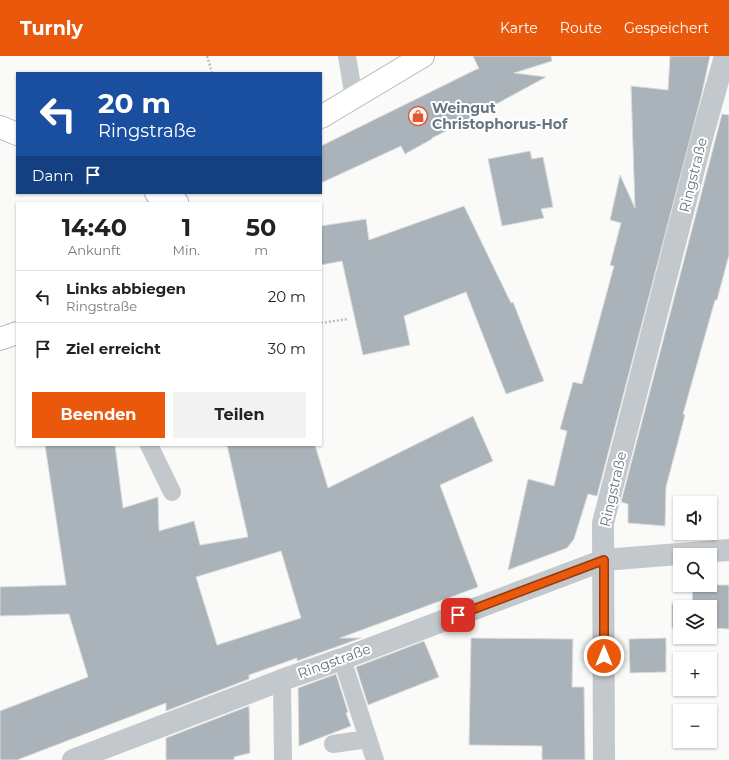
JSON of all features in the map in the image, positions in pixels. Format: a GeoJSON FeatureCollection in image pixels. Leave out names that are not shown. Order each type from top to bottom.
{"type":"FeatureCollection","features":[{"type":"Feature","properties":{"kind":"street"},"geometry":{"type":"LineString","coordinates":[[322,116],[423,56]]}},
{"type":"Feature","properties":{"kind":"street","name":"Ringstraße"},"geometry":{"type":"LineString","coordinates":[[73,760],[604,560],[603,523],[699,149],[725,56]]}},
{"type":"Feature","properties":{"kind":"street"},"geometry":{"type":"LineString","coordinates":[[0,127],[16,134]]}},
{"type":"Feature","properties":{"kind":"street"},"geometry":{"type":"LineString","coordinates":[[160,194],[181,199]]}},
{"type":"Feature","properties":{"kind":"street"},"geometry":{"type":"LineString","coordinates":[[0,339],[16,333]]}},
{"type":"Feature","properties":{"kind":"street"},"geometry":{"type":"LineString","coordinates":[[604,760],[604,560],[729,550]]}},
{"type":"Feature","properties":{"kind":"lane"},"geometry":{"type":"LineString","coordinates":[[347,56],[354,98]]}},
{"type":"Feature","properties":{"kind":"lane"},"geometry":{"type":"LineString","coordinates":[[149,446],[172,492]]}},
{"type":"Feature","properties":{"kind":"lane"},"geometry":{"type":"LineString","coordinates":[[342,659],[374,760]]}},
{"type":"Feature","properties":{"kind":"lane"},"geometry":{"type":"LineString","coordinates":[[282,680],[283,760]]}},
{"type":"Feature","properties":{"kind":"lane"},"geometry":{"type":"LineString","coordinates":[[333,744],[368,739]]}},
{"type":"Feature","properties":{"kind":"path"},"geometry":{"type":"LineString","coordinates":[[207,56],[212,72]]}},
{"type":"Feature","properties":{"kind":"path"},"geometry":{"type":"LineString","coordinates":[[322,323],[348,319]]}},
{"type":"Feature","properties":{"kind":"building"},"geometry":{"type":"Polygon","coordinates":[[[473,56],[551,56],[552,61],[514,73],[546,77],[405,154],[401,146],[322,183],[322,146],[479,69],[473,56]]]}},
{"type":"Feature","properties":{"kind":"building"},"geometry":{"type":"Polygon","coordinates":[[[670,56],[710,56],[702,93],[597,496],[588,494],[574,539],[567,548],[508,570],[528,479],[554,486],[567,431],[560,429],[573,382],[582,384],[614,266],[610,265],[621,223],[610,220],[620,175],[635,208],[631,86],[668,90],[670,56]]]}},
{"type":"Feature","properties":{"kind":"building"},"geometry":{"type":"Polygon","coordinates":[[[722,114],[729,115],[729,255],[683,414],[685,415],[666,487],[665,526],[628,523],[628,504],[621,502],[722,114]]]}},
{"type":"Feature","properties":{"kind":"building"},"geometry":{"type":"Polygon","coordinates":[[[530,151],[532,159],[543,157],[553,207],[541,209],[544,218],[502,226],[488,159],[530,151]]]}},
{"type":"Feature","properties":{"kind":"building"},"geometry":{"type":"Polygon","coordinates":[[[464,206],[511,303],[513,302],[544,381],[506,394],[466,292],[404,316],[410,345],[363,355],[342,261],[322,265],[322,226],[366,219],[369,240],[464,206]]]}},
{"type":"Feature","properties":{"kind":"building"},"geometry":{"type":"Polygon","coordinates":[[[473,416],[493,461],[440,485],[478,587],[340,638],[361,638],[297,661],[297,658],[249,675],[249,679],[166,711],[166,703],[17,760],[0,760],[0,711],[88,677],[69,614],[0,616],[0,587],[66,585],[45,446],[115,446],[123,508],[158,497],[159,531],[194,521],[200,545],[248,537],[227,446],[315,446],[328,488],[473,416]],[[281,551],[196,577],[217,645],[301,618],[281,551]]]}},
{"type":"Feature","properties":{"kind":"building"},"geometry":{"type":"Polygon","coordinates":[[[717,585],[729,585],[729,629],[717,628],[717,600],[692,600],[693,592],[717,592],[717,585]]]}},
{"type":"Feature","properties":{"kind":"building"},"geometry":{"type":"Polygon","coordinates":[[[673,604],[673,628],[672,628],[673,604]]]}},
{"type":"Feature","properties":{"kind":"building"},"geometry":{"type":"Polygon","coordinates":[[[471,638],[573,639],[572,687],[584,687],[585,760],[542,760],[542,746],[469,745],[471,638]]]}},
{"type":"Feature","properties":{"kind":"building"},"geometry":{"type":"Polygon","coordinates":[[[666,638],[666,672],[630,673],[629,639],[666,638]]]}},
{"type":"Feature","properties":{"kind":"building"},"geometry":{"type":"Polygon","coordinates":[[[424,641],[439,677],[368,705],[356,667],[424,641]]]}},
{"type":"Feature","properties":{"kind":"building"},"geometry":{"type":"Polygon","coordinates":[[[336,674],[348,712],[346,713],[351,726],[299,746],[298,688],[336,674]]]}},
{"type":"Feature","properties":{"kind":"building"},"geometry":{"type":"Polygon","coordinates":[[[249,706],[250,753],[234,757],[234,760],[166,760],[166,738],[249,706]]]}},
{"type":"Feature","properties":{"kind":"place","name":"Weingut Christophorus-Hof"},"geometry":{"type":"Point","coordinates":[418,116]}},
{"type":"Feature","properties":{"kind":"route"},"geometry":{"type":"LineString","coordinates":[[458,615],[604,560],[604,656]]}}]}
